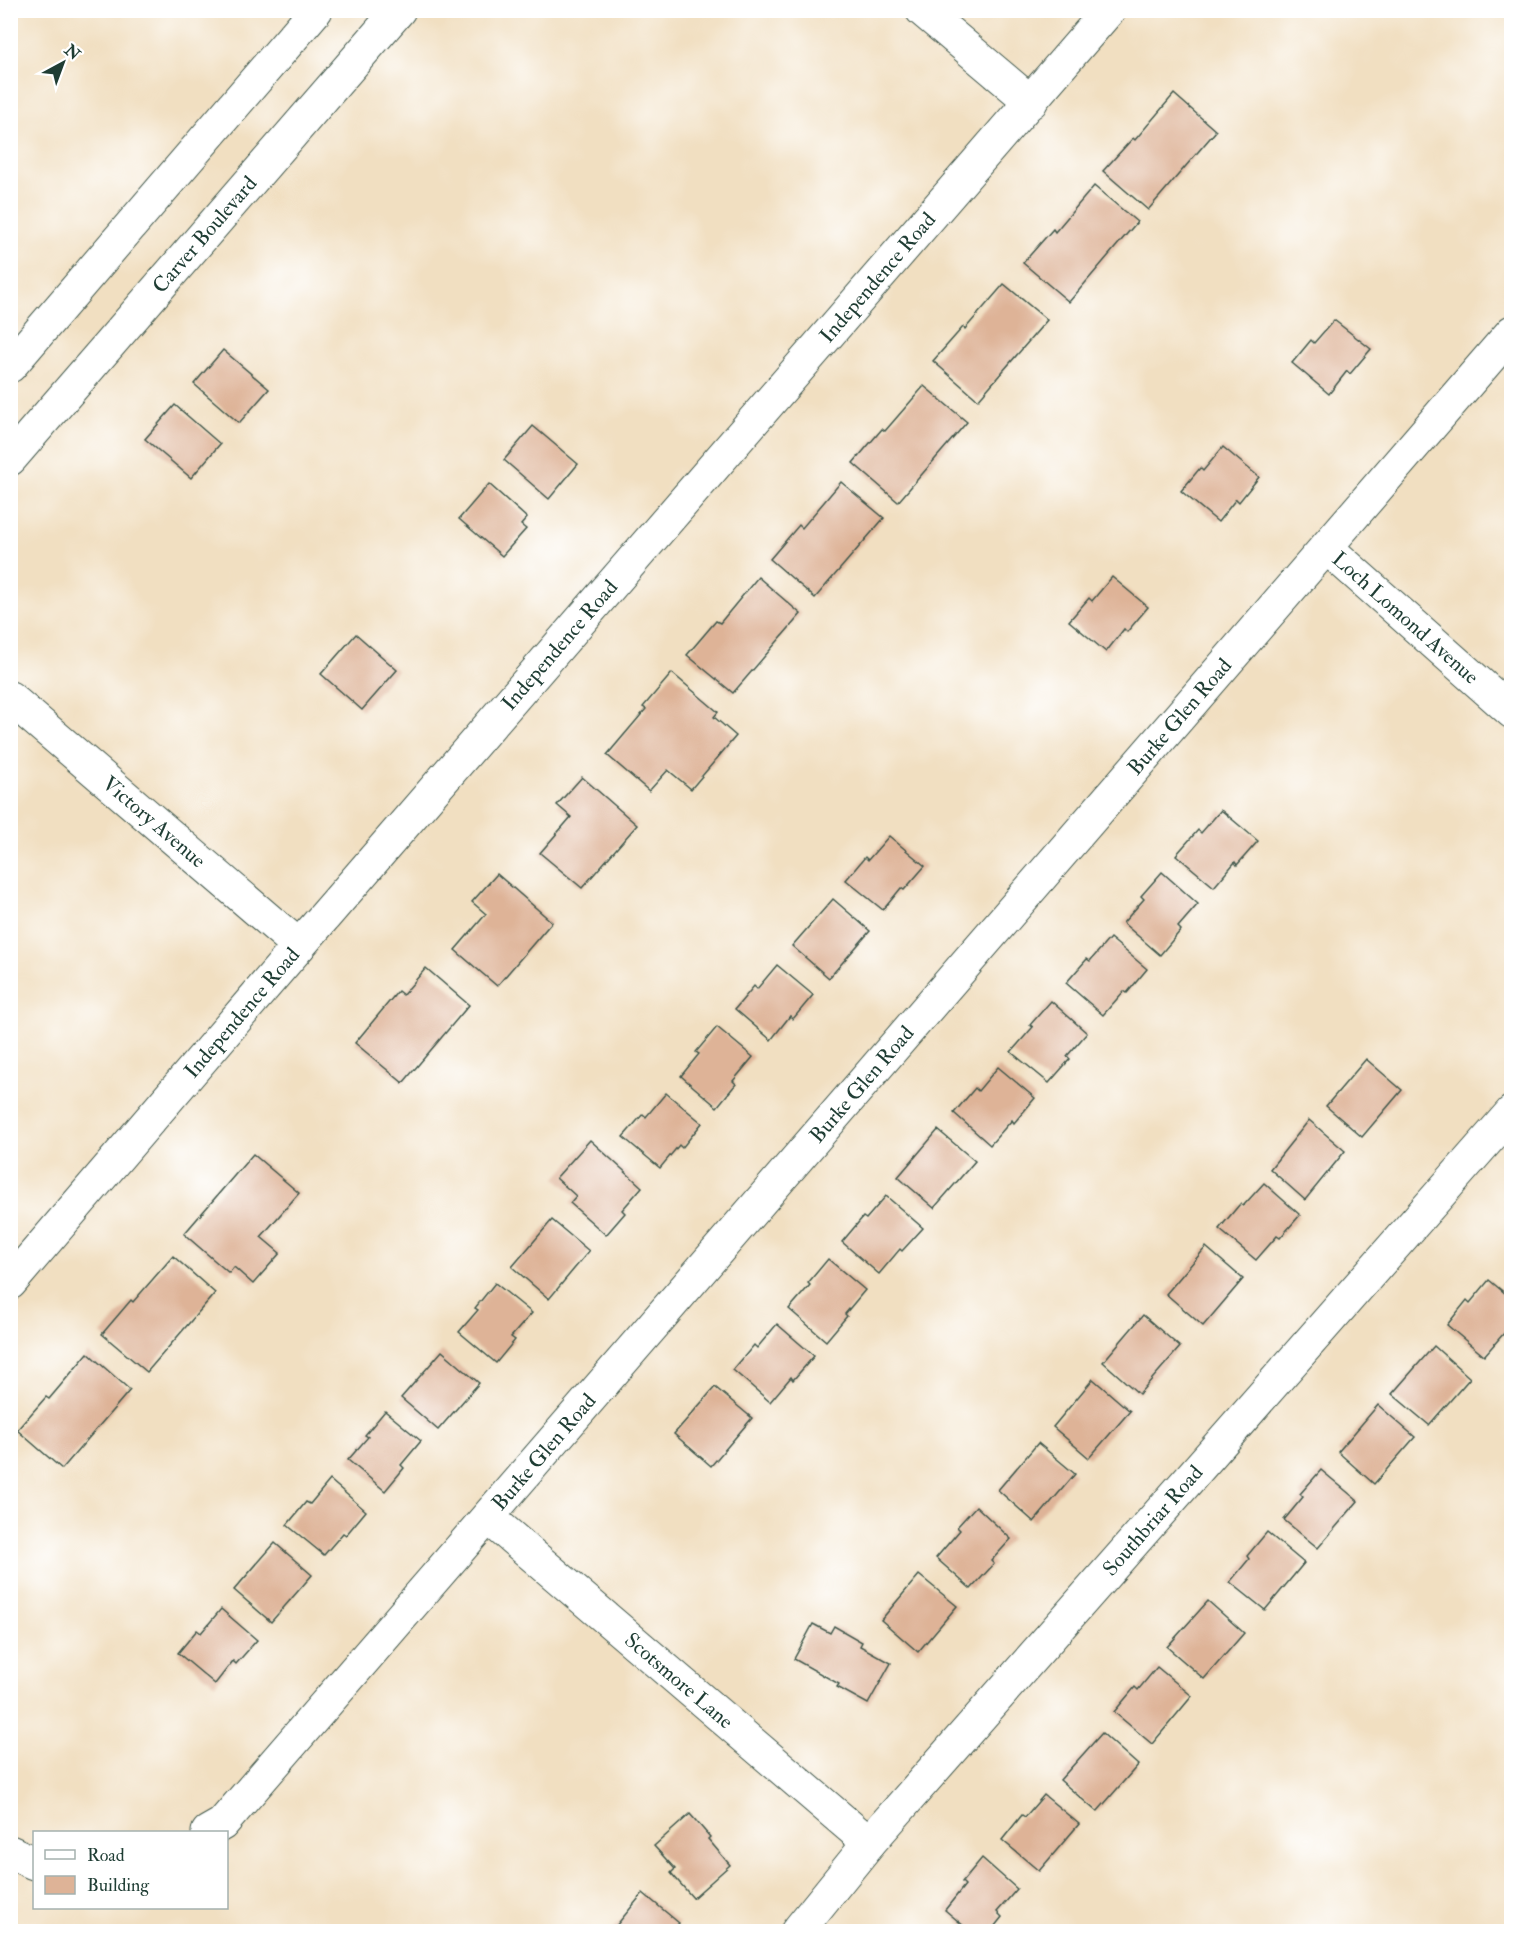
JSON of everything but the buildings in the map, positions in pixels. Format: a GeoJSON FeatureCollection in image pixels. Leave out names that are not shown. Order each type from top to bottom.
{"type":"FeatureCollection","features":[{"type":"Feature","properties":{"kind":"street"},"geometry":{"type":"LineString","coordinates":[[10,366],[316,10]]}},
{"type":"Feature","properties":{"kind":"street","name":"Carver Boulevard"},"geometry":{"type":"LineString","coordinates":[[10,459],[399,10]]}},
{"type":"Feature","properties":{"kind":"street"},"geometry":{"type":"LineString","coordinates":[[922,10],[1031,102]]}},
{"type":"Feature","properties":{"kind":"street","name":"Independence Road"},"geometry":{"type":"LineString","coordinates":[[10,1283],[1109,10]]}},
{"type":"Feature","properties":{"kind":"street","name":"Burke Glen Road"},"geometry":{"type":"LineString","coordinates":[[211,1831],[222,1824],[489,1518],[1512,332]]}},
{"type":"Feature","properties":{"kind":"street","name":"Loch Lomond Avenue"},"geometry":{"type":"LineString","coordinates":[[1327,548],[1512,712]]}},
{"type":"Feature","properties":{"kind":"street","name":"Victory Avenue"},"geometry":{"type":"LineString","coordinates":[[10,699],[299,946]]}},
{"type":"Feature","properties":{"kind":"street","name":"Southbriar Road"},"geometry":{"type":"LineString","coordinates":[[797,1932],[869,1843],[1512,1112]]}},
{"type":"Feature","properties":{"kind":"street","name":"Scotsmore Lane"},"geometry":{"type":"LineString","coordinates":[[489,1518],[869,1843]]}},
{"type":"Feature","properties":{"kind":"street"},"geometry":{"type":"LineString","coordinates":[[10,1852],[33,1863]]}}]}
